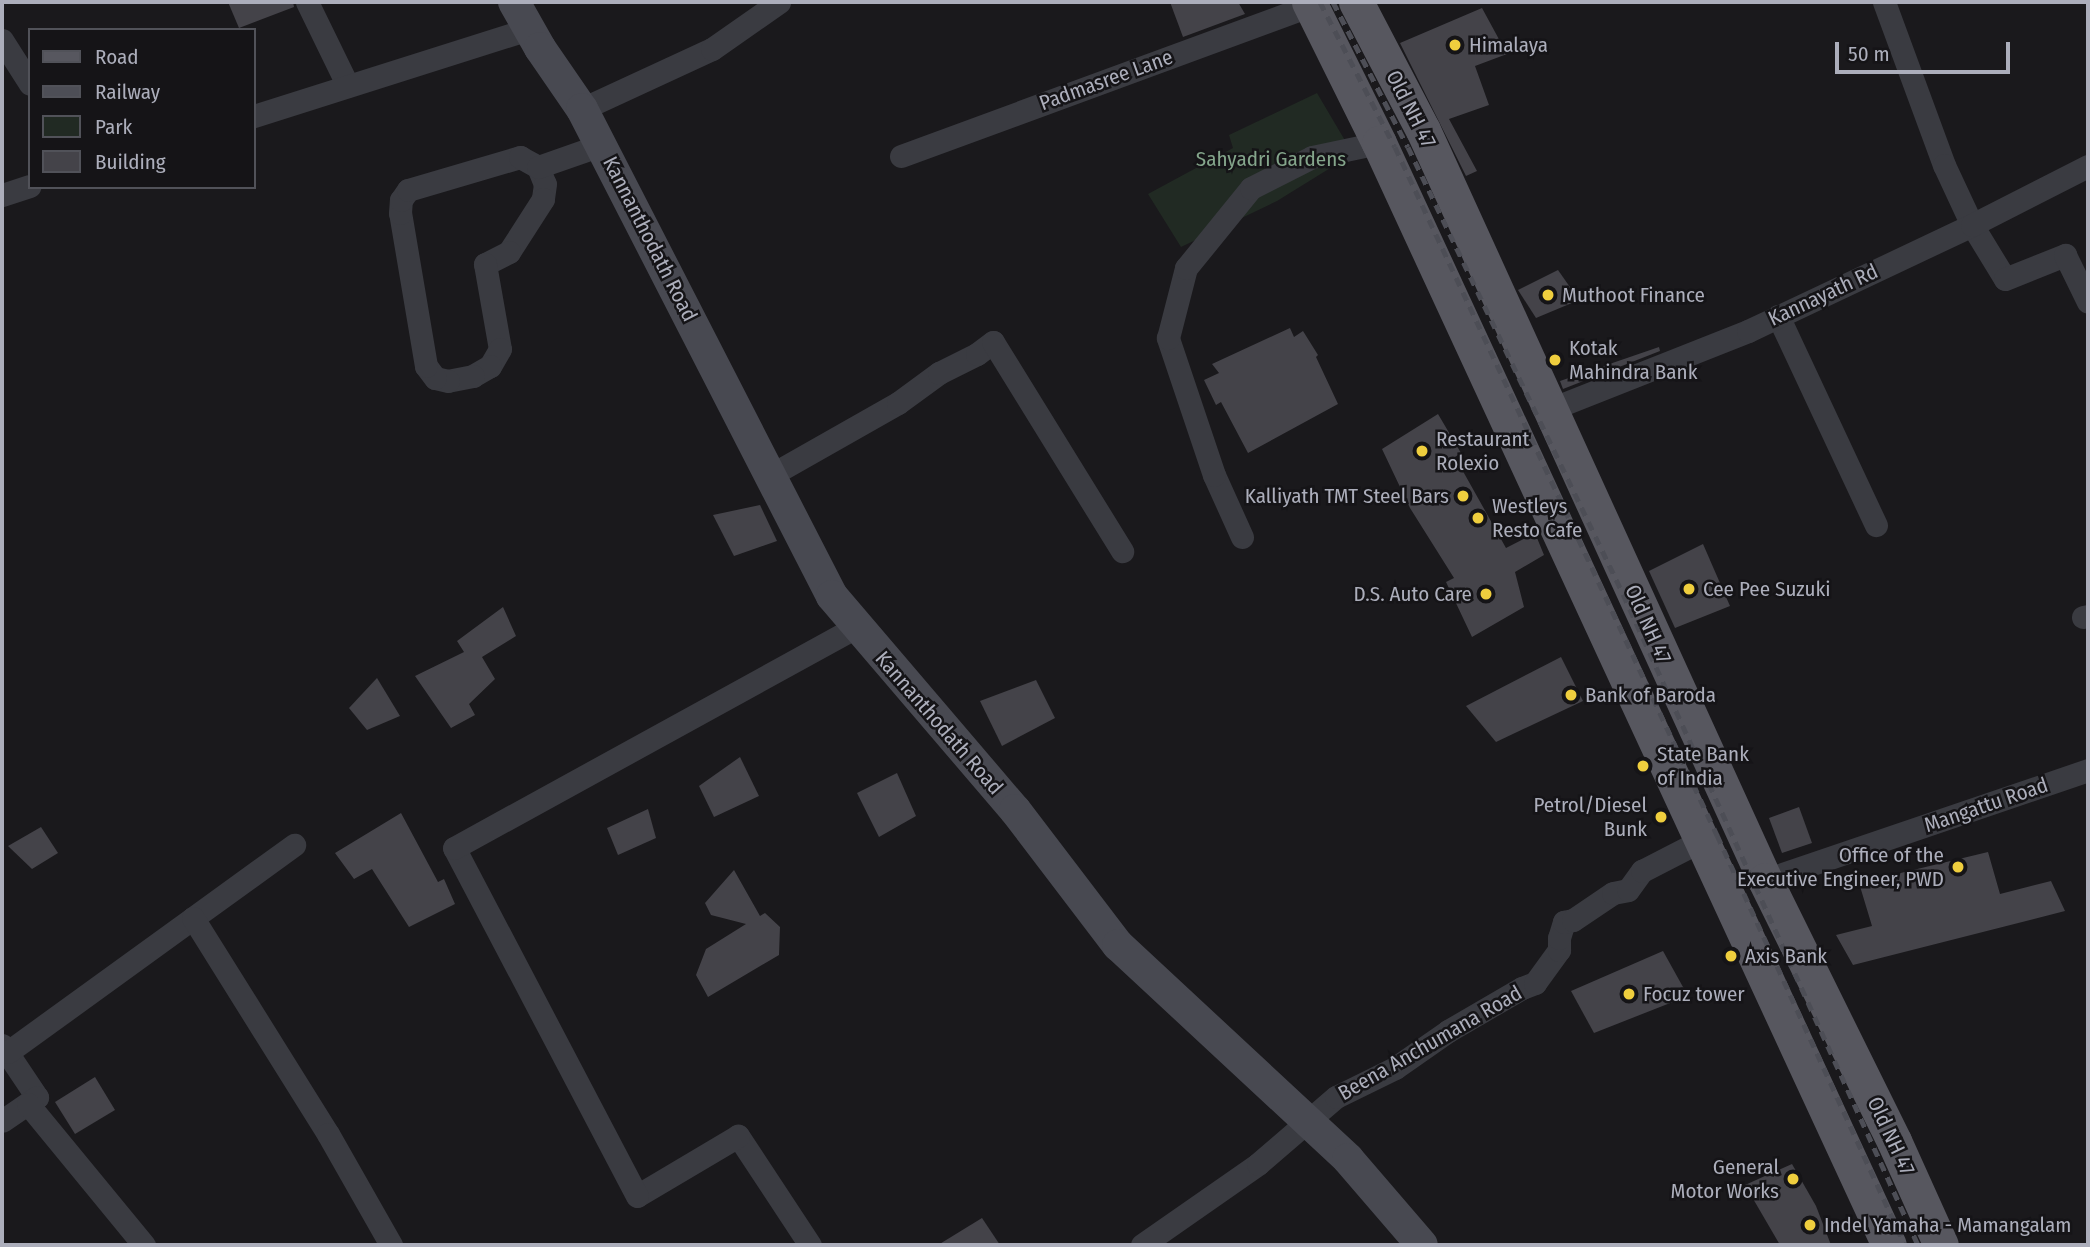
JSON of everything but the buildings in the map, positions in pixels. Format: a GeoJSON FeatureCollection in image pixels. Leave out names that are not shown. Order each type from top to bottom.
{"type":"FeatureCollection","features":[{"type":"Feature","properties":{"kind":"main road"},"geometry":{"type":"LineString","coordinates":[[1314,11],[1359,6]]}},
{"type":"Feature","properties":{"kind":"main road","name":"Old NH 47"},"geometry":{"type":"LineString","coordinates":[[1359,6],[1423,130],[1765,880],[1894,1141],[1941,1245]]}},
{"type":"Feature","properties":{"kind":"main road","name":"Old NH 47"},"geometry":{"type":"LineString","coordinates":[[1314,11],[1378,143],[1889,1245]]}},
{"type":"Feature","properties":{"kind":"main road"},"geometry":{"type":"LineString","coordinates":[[1849,1161],[1894,1141]]}},
{"type":"Feature","properties":{"kind":"street"},"geometry":{"type":"LineString","coordinates":[[307,2],[348,86]]}},
{"type":"Feature","properties":{"kind":"street"},"geometry":{"type":"LineString","coordinates":[[582,109],[712,49],[779,2]]}},
{"type":"Feature","properties":{"kind":"street"},"geometry":{"type":"LineString","coordinates":[[1884,2],[1944,164],[1972,225],[2005,279],[2065,255],[2088,302]]}},
{"type":"Feature","properties":{"kind":"street","name":"Padmasree Lane"},"geometry":{"type":"LineString","coordinates":[[901,156],[1314,11]]}},
{"type":"Feature","properties":{"kind":"street"},"geometry":{"type":"LineString","coordinates":[[256,115],[348,86],[522,15]]}},
{"type":"Feature","properties":{"kind":"street","name":"Kannanthodath Road"},"geometry":{"type":"LineString","coordinates":[[522,15],[582,109],[832,596],[1015,810],[1118,945],[1348,1159],[1422,1245]]}},
{"type":"Feature","properties":{"kind":"street"},"geometry":{"type":"LineString","coordinates":[[2,40],[28,81]]}},
{"type":"Feature","properties":{"kind":"street"},"geometry":{"type":"LineString","coordinates":[[1242,537],[1214,475],[1168,338],[1186,268],[1251,188],[1312,157],[1378,143]]}},
{"type":"Feature","properties":{"kind":"street"},"geometry":{"type":"LineString","coordinates":[[538,167],[545,184],[543,199],[509,251],[485,264],[500,349],[490,366],[473,376],[448,381],[435,378],[426,366],[400,213],[401,200],[408,190],[520,157],[538,167],[601,145]]}},
{"type":"Feature","properties":{"kind":"street","name":"Kannayath Rd"},"geometry":{"type":"LineString","coordinates":[[1551,409],[1778,316],[1972,225],[2088,166]]}},
{"type":"Feature","properties":{"kind":"street"},"geometry":{"type":"LineString","coordinates":[[2,195],[28,187]]}},
{"type":"Feature","properties":{"kind":"street"},"geometry":{"type":"LineString","coordinates":[[1778,316],[1876,525]]}},
{"type":"Feature","properties":{"kind":"street"},"geometry":{"type":"LineString","coordinates":[[771,475],[898,403],[939,373],[977,354],[993,342],[1122,551]]}},
{"type":"Feature","properties":{"kind":"street"},"geometry":{"type":"LineString","coordinates":[[810,1245],[738,1136],[637,1196],[454,848],[857,626]]}},
{"type":"Feature","properties":{"kind":"street","name":"Mangattu Road"},"geometry":{"type":"LineString","coordinates":[[1765,880],[2088,770]]}},
{"type":"Feature","properties":{"kind":"street","name":"Beena Anchumana Road"},"geometry":{"type":"LineString","coordinates":[[1142,1245],[1258,1164],[1336,1097],[1395,1068],[1448,1031],[1522,988],[1535,984],[1559,950],[1559,938],[1564,922],[1573,920],[1614,893],[1628,890],[1642,871],[1700,841]]}},
{"type":"Feature","properties":{"kind":"street"},"geometry":{"type":"LineString","coordinates":[[2,1121],[37,1097],[5,1049],[294,845]]}},
{"type":"Feature","properties":{"kind":"street"},"geometry":{"type":"LineString","coordinates":[[193,918],[328,1134],[391,1245]]}},
{"type":"Feature","properties":{"kind":"street"},"geometry":{"type":"LineString","coordinates":[[28,1104],[144,1245]]}},
{"type":"Feature","properties":{"kind":"green space","name":"Sahyadri Gardens"},"geometry":{"type":"Polygon","coordinates":[[[1317,93],[1353,154],[1277,201],[1181,247],[1148,194],[1233,148],[1229,135],[1317,93]]]}},
{"type":"Feature","properties":{"kind":"railway"},"geometry":{"type":"LineString","coordinates":[[1320,2],[1395,147],[1717,835],[1905,1245]]}},
{"type":"Feature","properties":{"kind":"railway"},"geometry":{"type":"LineString","coordinates":[[1333,2],[1408,147],[1623,594],[1918,1245]]}},
{"type":"Feature","properties":{"kind":"place","name":"Himalaya"},"geometry":{"type":"Point","coordinates":[1455,45]}},
{"type":"Feature","properties":{"kind":"place","name":"Muthoot Finance"},"geometry":{"type":"Point","coordinates":[1548,295]}},
{"type":"Feature","properties":{"kind":"place","name":"Kotak Mahindra Bank"},"geometry":{"type":"Point","coordinates":[1555,360]}},
{"type":"Feature","properties":{"kind":"place","name":"Restaurant Rolexio"},"geometry":{"type":"Point","coordinates":[1422,451]}},
{"type":"Feature","properties":{"kind":"place","name":"Kalliyath TMT Steel Bars"},"geometry":{"type":"Point","coordinates":[1463,496]}},
{"type":"Feature","properties":{"kind":"place","name":"Westleys Resto Cafe"},"geometry":{"type":"Point","coordinates":[1478,518]}},
{"type":"Feature","properties":{"kind":"place","name":"Cee Pee Suzuki"},"geometry":{"type":"Point","coordinates":[1689,589]}},
{"type":"Feature","properties":{"kind":"place","name":"D.S. Auto Care"},"geometry":{"type":"Point","coordinates":[1486,594]}},
{"type":"Feature","properties":{"kind":"place","name":"Bank of Baroda"},"geometry":{"type":"Point","coordinates":[1571,695]}},
{"type":"Feature","properties":{"kind":"place","name":"State Bank of India"},"geometry":{"type":"Point","coordinates":[1643,766]}},
{"type":"Feature","properties":{"kind":"place","name":"Petrol/Diesel Bunk"},"geometry":{"type":"Point","coordinates":[1661,817]}},
{"type":"Feature","properties":{"kind":"place","name":"Office of the Executive Engineer, PWD"},"geometry":{"type":"Point","coordinates":[1958,867]}},
{"type":"Feature","properties":{"kind":"place","name":"Axis Bank"},"geometry":{"type":"Point","coordinates":[1731,956]}},
{"type":"Feature","properties":{"kind":"place","name":"Focuz tower"},"geometry":{"type":"Point","coordinates":[1629,994]}},
{"type":"Feature","properties":{"kind":"place","name":"General Motor Works"},"geometry":{"type":"Point","coordinates":[1793,1179]}},
{"type":"Feature","properties":{"kind":"place","name":"Indel Yamaha - Mamangalam"},"geometry":{"type":"Point","coordinates":[1810,1225]}}]}
